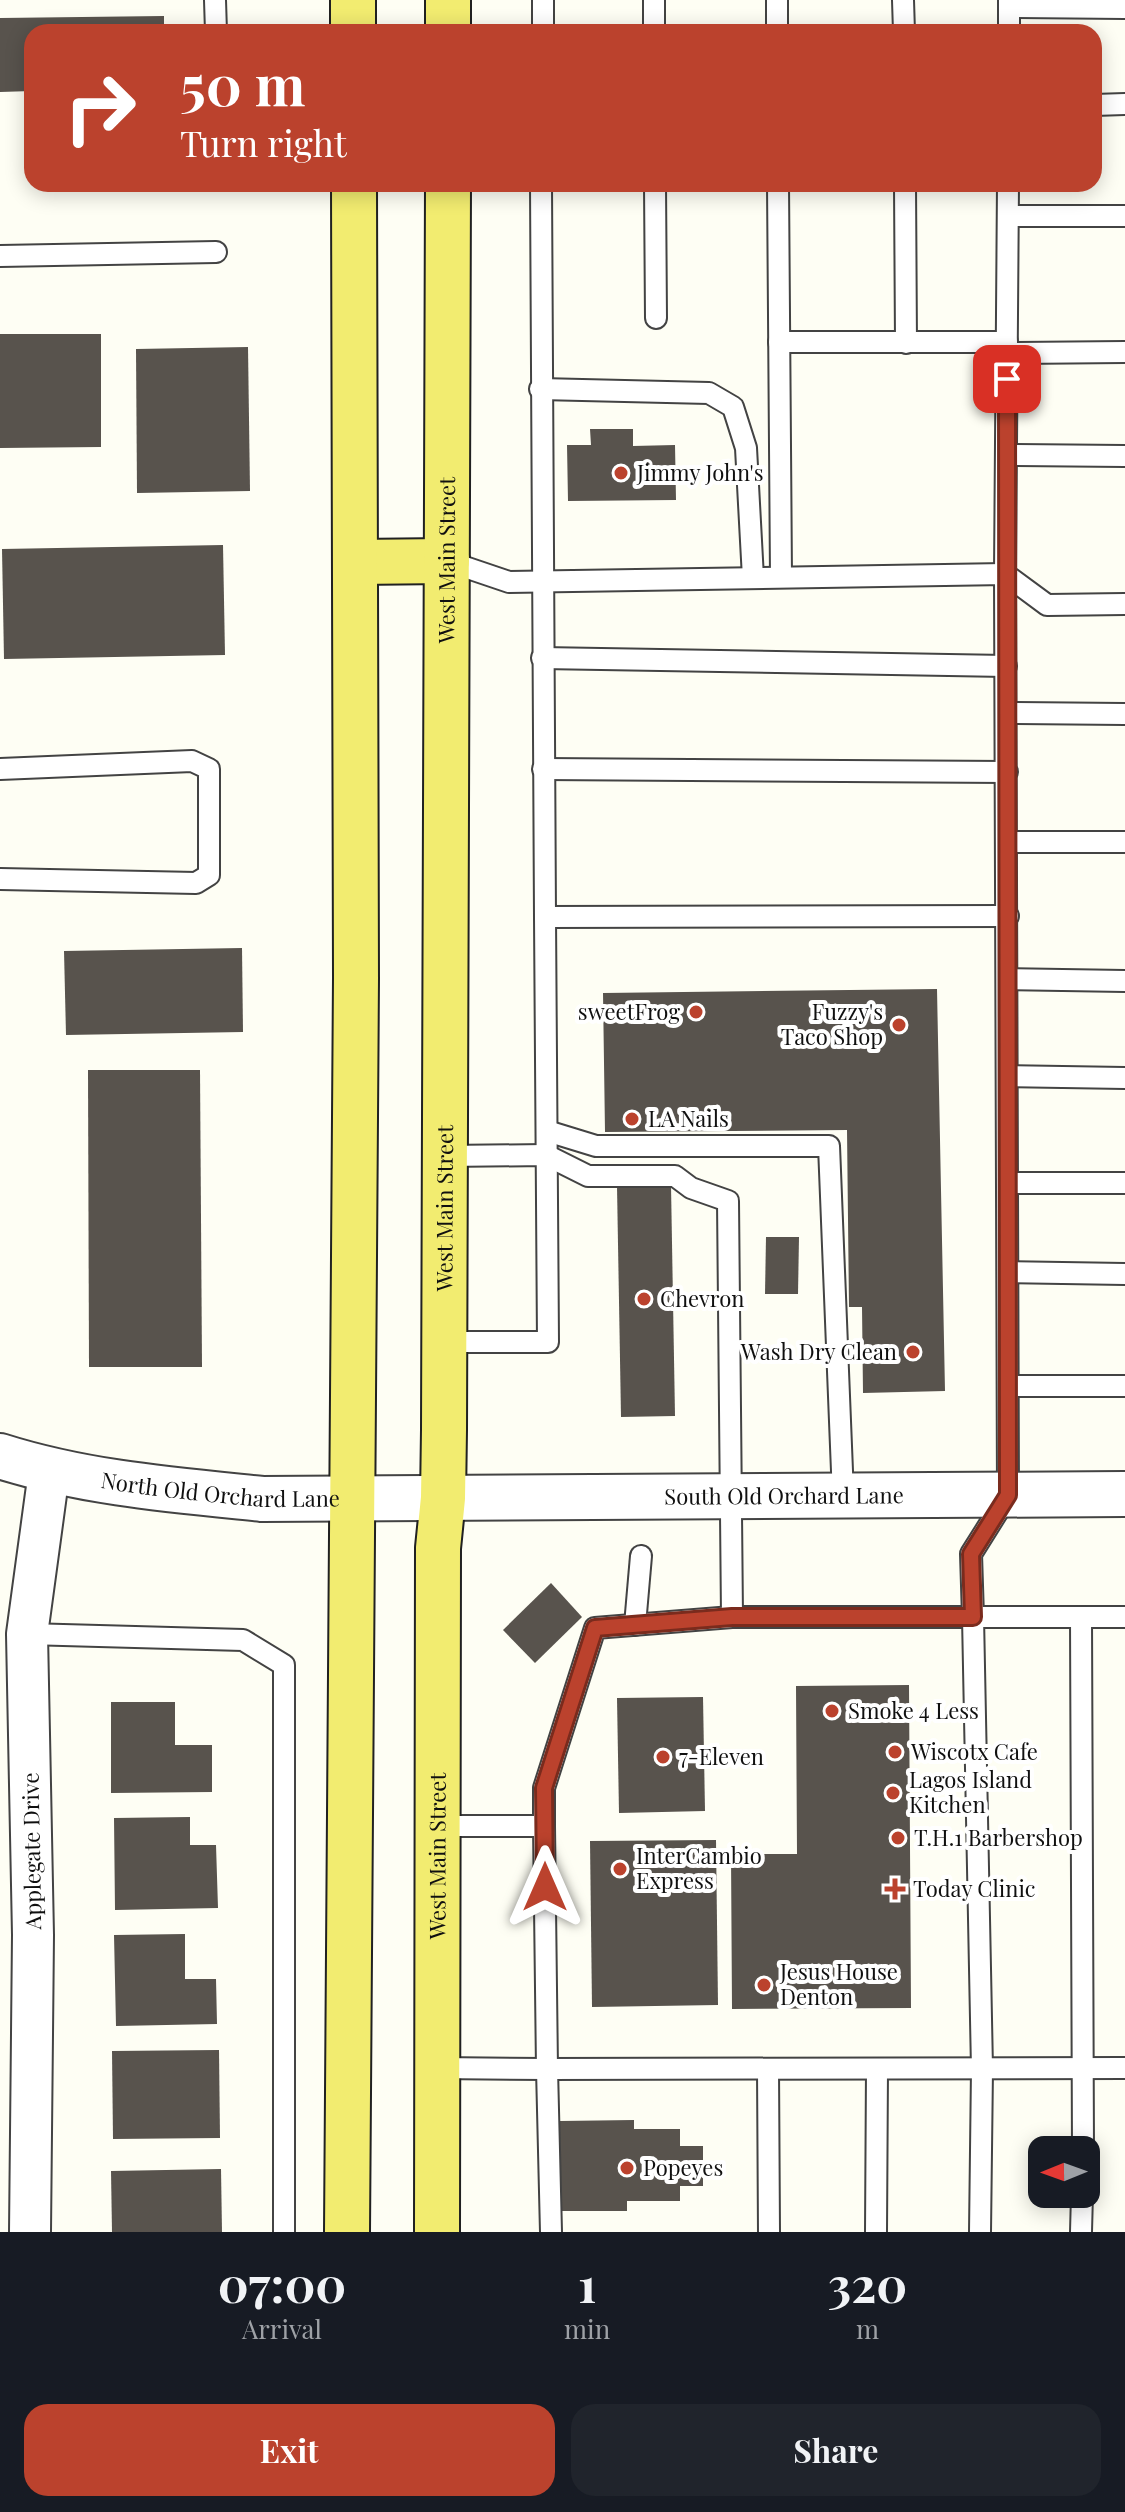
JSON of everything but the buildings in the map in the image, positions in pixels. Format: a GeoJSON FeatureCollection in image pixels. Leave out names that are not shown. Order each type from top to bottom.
{"type":"FeatureCollection","features":[{"type":"Feature","properties":{"kind":"main road"},"geometry":{"type":"LineString","coordinates":[[353,0],[353,24]]}},
{"type":"Feature","properties":{"kind":"main road"},"geometry":{"type":"LineString","coordinates":[[448,0],[448,24]]}},
{"type":"Feature","properties":{"kind":"main road"},"geometry":{"type":"LineString","coordinates":[[347,2232],[354,192]]}},
{"type":"Feature","properties":{"kind":"main road","name":"West Main Street"},"geometry":{"type":"LineString","coordinates":[[437,2232],[438,1548],[443,1498],[448,192]]}},
{"type":"Feature","properties":{"kind":"main road"},"geometry":{"type":"LineString","coordinates":[[355,562],[447,561]]}},
{"type":"Feature","properties":{"kind":"street","name":"North Old Orchard Lane"},"geometry":{"type":"LineString","coordinates":[[0,1456],[49,1472],[140,1487],[262,1499],[443,1498]]}},
{"type":"Feature","properties":{"kind":"street","name":"Applegate Drive"},"geometry":{"type":"LineString","coordinates":[[30,2232],[33,1935],[27,1634],[49,1472]]}},
{"type":"Feature","properties":{"kind":"street","name":"South Old Orchard Lane"},"geometry":{"type":"LineString","coordinates":[[443,1498],[1125,1494]]}},
{"type":"Feature","properties":{"kind":"lane"},"geometry":{"type":"LineString","coordinates":[[215,0],[216,24]]}},
{"type":"Feature","properties":{"kind":"lane"},"geometry":{"type":"LineString","coordinates":[[543,0],[543,24]]}},
{"type":"Feature","properties":{"kind":"lane"},"geometry":{"type":"LineString","coordinates":[[654,0],[654,24]]}},
{"type":"Feature","properties":{"kind":"lane"},"geometry":{"type":"LineString","coordinates":[[777,0],[777,24]]}},
{"type":"Feature","properties":{"kind":"lane"},"geometry":{"type":"LineString","coordinates":[[903,0],[904,24]]}},
{"type":"Feature","properties":{"kind":"lane"},"geometry":{"type":"LineString","coordinates":[[1009,4],[1125,8]]}},
{"type":"Feature","properties":{"kind":"lane"},"geometry":{"type":"LineString","coordinates":[[1102,105],[1125,104]]}},
{"type":"Feature","properties":{"kind":"lane"},"geometry":{"type":"LineString","coordinates":[[444,1342],[548,1342],[541,192]]}},
{"type":"Feature","properties":{"kind":"lane"},"geometry":{"type":"LineString","coordinates":[[655,192],[656,318]]}},
{"type":"Feature","properties":{"kind":"lane"},"geometry":{"type":"LineString","coordinates":[[778,192],[781,577]]}},
{"type":"Feature","properties":{"kind":"lane"},"geometry":{"type":"LineString","coordinates":[[905,192],[906,343]]}},
{"type":"Feature","properties":{"kind":"lane"},"geometry":{"type":"LineString","coordinates":[[980,2232],[982,2069],[971,1554],[1008,1495],[1005,574],[1008,192]]}},
{"type":"Feature","properties":{"kind":"lane"},"geometry":{"type":"LineString","coordinates":[[1008,216],[1125,216]]}},
{"type":"Feature","properties":{"kind":"lane"},"geometry":{"type":"LineString","coordinates":[[0,256],[216,252]]}},
{"type":"Feature","properties":{"kind":"lane"},"geometry":{"type":"LineString","coordinates":[[779,342],[906,343],[1125,352]]}},
{"type":"Feature","properties":{"kind":"lane"},"geometry":{"type":"LineString","coordinates":[[540,389],[709,393],[733,407],[746,448],[753,578]]}},
{"type":"Feature","properties":{"kind":"lane"},"geometry":{"type":"LineString","coordinates":[[1006,455],[1125,456]]}},
{"type":"Feature","properties":{"kind":"lane"},"geometry":{"type":"LineString","coordinates":[[447,561],[509,582],[1005,574],[1047,605],[1125,604]]}},
{"type":"Feature","properties":{"kind":"lane"},"geometry":{"type":"LineString","coordinates":[[542,658],[1006,666]]}},
{"type":"Feature","properties":{"kind":"lane"},"geometry":{"type":"LineString","coordinates":[[1007,713],[1125,714]]}},
{"type":"Feature","properties":{"kind":"lane"},"geometry":{"type":"LineString","coordinates":[[0,769],[192,761],[209,769],[209,875],[196,883],[0,879]]}},
{"type":"Feature","properties":{"kind":"lane"},"geometry":{"type":"LineString","coordinates":[[543,769],[1007,772]]}},
{"type":"Feature","properties":{"kind":"lane"},"geometry":{"type":"LineString","coordinates":[[1007,842],[1125,842]]}},
{"type":"Feature","properties":{"kind":"lane"},"geometry":{"type":"LineString","coordinates":[[545,917],[1008,916]]}},
{"type":"Feature","properties":{"kind":"lane"},"geometry":{"type":"LineString","coordinates":[[1008,979],[1125,981]]}},
{"type":"Feature","properties":{"kind":"lane"},"geometry":{"type":"LineString","coordinates":[[1008,1076],[1125,1078]]}},
{"type":"Feature","properties":{"kind":"lane"},"geometry":{"type":"LineString","coordinates":[[547,1131],[596,1146],[829,1146],[843,1496]]}},
{"type":"Feature","properties":{"kind":"lane"},"geometry":{"type":"LineString","coordinates":[[445,1156],[546,1155],[588,1176],[675,1176],[691,1188],[728,1201],[728,1497],[732,1617]]}},
{"type":"Feature","properties":{"kind":"lane"},"geometry":{"type":"LineString","coordinates":[[1008,1183],[1125,1183]]}},
{"type":"Feature","properties":{"kind":"lane"},"geometry":{"type":"LineString","coordinates":[[1008,1272],[1125,1274]]}},
{"type":"Feature","properties":{"kind":"lane"},"geometry":{"type":"LineString","coordinates":[[1008,1386],[1125,1386]]}},
{"type":"Feature","properties":{"kind":"lane"},"geometry":{"type":"LineString","coordinates":[[635,1625],[641,1556]]}},
{"type":"Feature","properties":{"kind":"lane"},"geometry":{"type":"LineString","coordinates":[[551,2232],[544,1788],[595,1628],[732,1617],[1125,1617]]}},
{"type":"Feature","properties":{"kind":"lane"},"geometry":{"type":"LineString","coordinates":[[1081,1617],[1083,2136]]}},
{"type":"Feature","properties":{"kind":"lane"},"geometry":{"type":"LineString","coordinates":[[27,1634],[243,1640],[284,1665],[284,2232]]}},
{"type":"Feature","properties":{"kind":"lane"},"geometry":{"type":"LineString","coordinates":[[437,1826],[544,1826]]}},
{"type":"Feature","properties":{"kind":"lane"},"geometry":{"type":"LineString","coordinates":[[437,2068],[1125,2068]]}},
{"type":"Feature","properties":{"kind":"lane"},"geometry":{"type":"LineString","coordinates":[[768,2069],[769,2232]]}},
{"type":"Feature","properties":{"kind":"lane"},"geometry":{"type":"LineString","coordinates":[[876,2232],[877,2069]]}},
{"type":"Feature","properties":{"kind":"lane"},"geometry":{"type":"LineString","coordinates":[[1081,2232],[1082,2208]]}},
{"type":"Feature","properties":{"kind":"place","name":"Jimmy John's"},"geometry":{"type":"Point","coordinates":[621,473]}},
{"type":"Feature","properties":{"kind":"place","name":"sweetFrog"},"geometry":{"type":"Point","coordinates":[696,1012]}},
{"type":"Feature","properties":{"kind":"place","name":"Fuzzy's Taco Shop"},"geometry":{"type":"Point","coordinates":[899,1025]}},
{"type":"Feature","properties":{"kind":"place","name":"LA Nails"},"geometry":{"type":"Point","coordinates":[632,1119]}},
{"type":"Feature","properties":{"kind":"place","name":"Chevron"},"geometry":{"type":"Point","coordinates":[644,1299]}},
{"type":"Feature","properties":{"kind":"place","name":"Wash Dry Clean"},"geometry":{"type":"Point","coordinates":[913,1352]}},
{"type":"Feature","properties":{"kind":"place","name":"Smoke 4 Less"},"geometry":{"type":"Point","coordinates":[832,1711]}},
{"type":"Feature","properties":{"kind":"place","name":"Wiscotx Cafe"},"geometry":{"type":"Point","coordinates":[895,1752]}},
{"type":"Feature","properties":{"kind":"place","name":"7-Eleven"},"geometry":{"type":"Point","coordinates":[663,1757]}},
{"type":"Feature","properties":{"kind":"place","name":"Lagos Island Kitchen"},"geometry":{"type":"Point","coordinates":[893,1793]}},
{"type":"Feature","properties":{"kind":"place","name":"T.H.1 Barbershop"},"geometry":{"type":"Point","coordinates":[898,1838]}},
{"type":"Feature","properties":{"kind":"place","name":"InterCambio Express"},"geometry":{"type":"Point","coordinates":[620,1869]}},
{"type":"Feature","properties":{"kind":"place","name":"Today Clinic"},"geometry":{"type":"Point","coordinates":[895,1889]}},
{"type":"Feature","properties":{"kind":"place","name":"Jesus House Denton"},"geometry":{"type":"Point","coordinates":[764,1985]}},
{"type":"Feature","properties":{"kind":"place","name":"Popeyes"},"geometry":{"type":"Point","coordinates":[627,2168]}},
{"type":"Feature","properties":{"kind":"route"},"geometry":{"type":"LineString","coordinates":[[545,1887],[544,1788],[595,1628],[732,1617],[973,1617],[971,1554],[1008,1495],[1007,379]]}}]}
